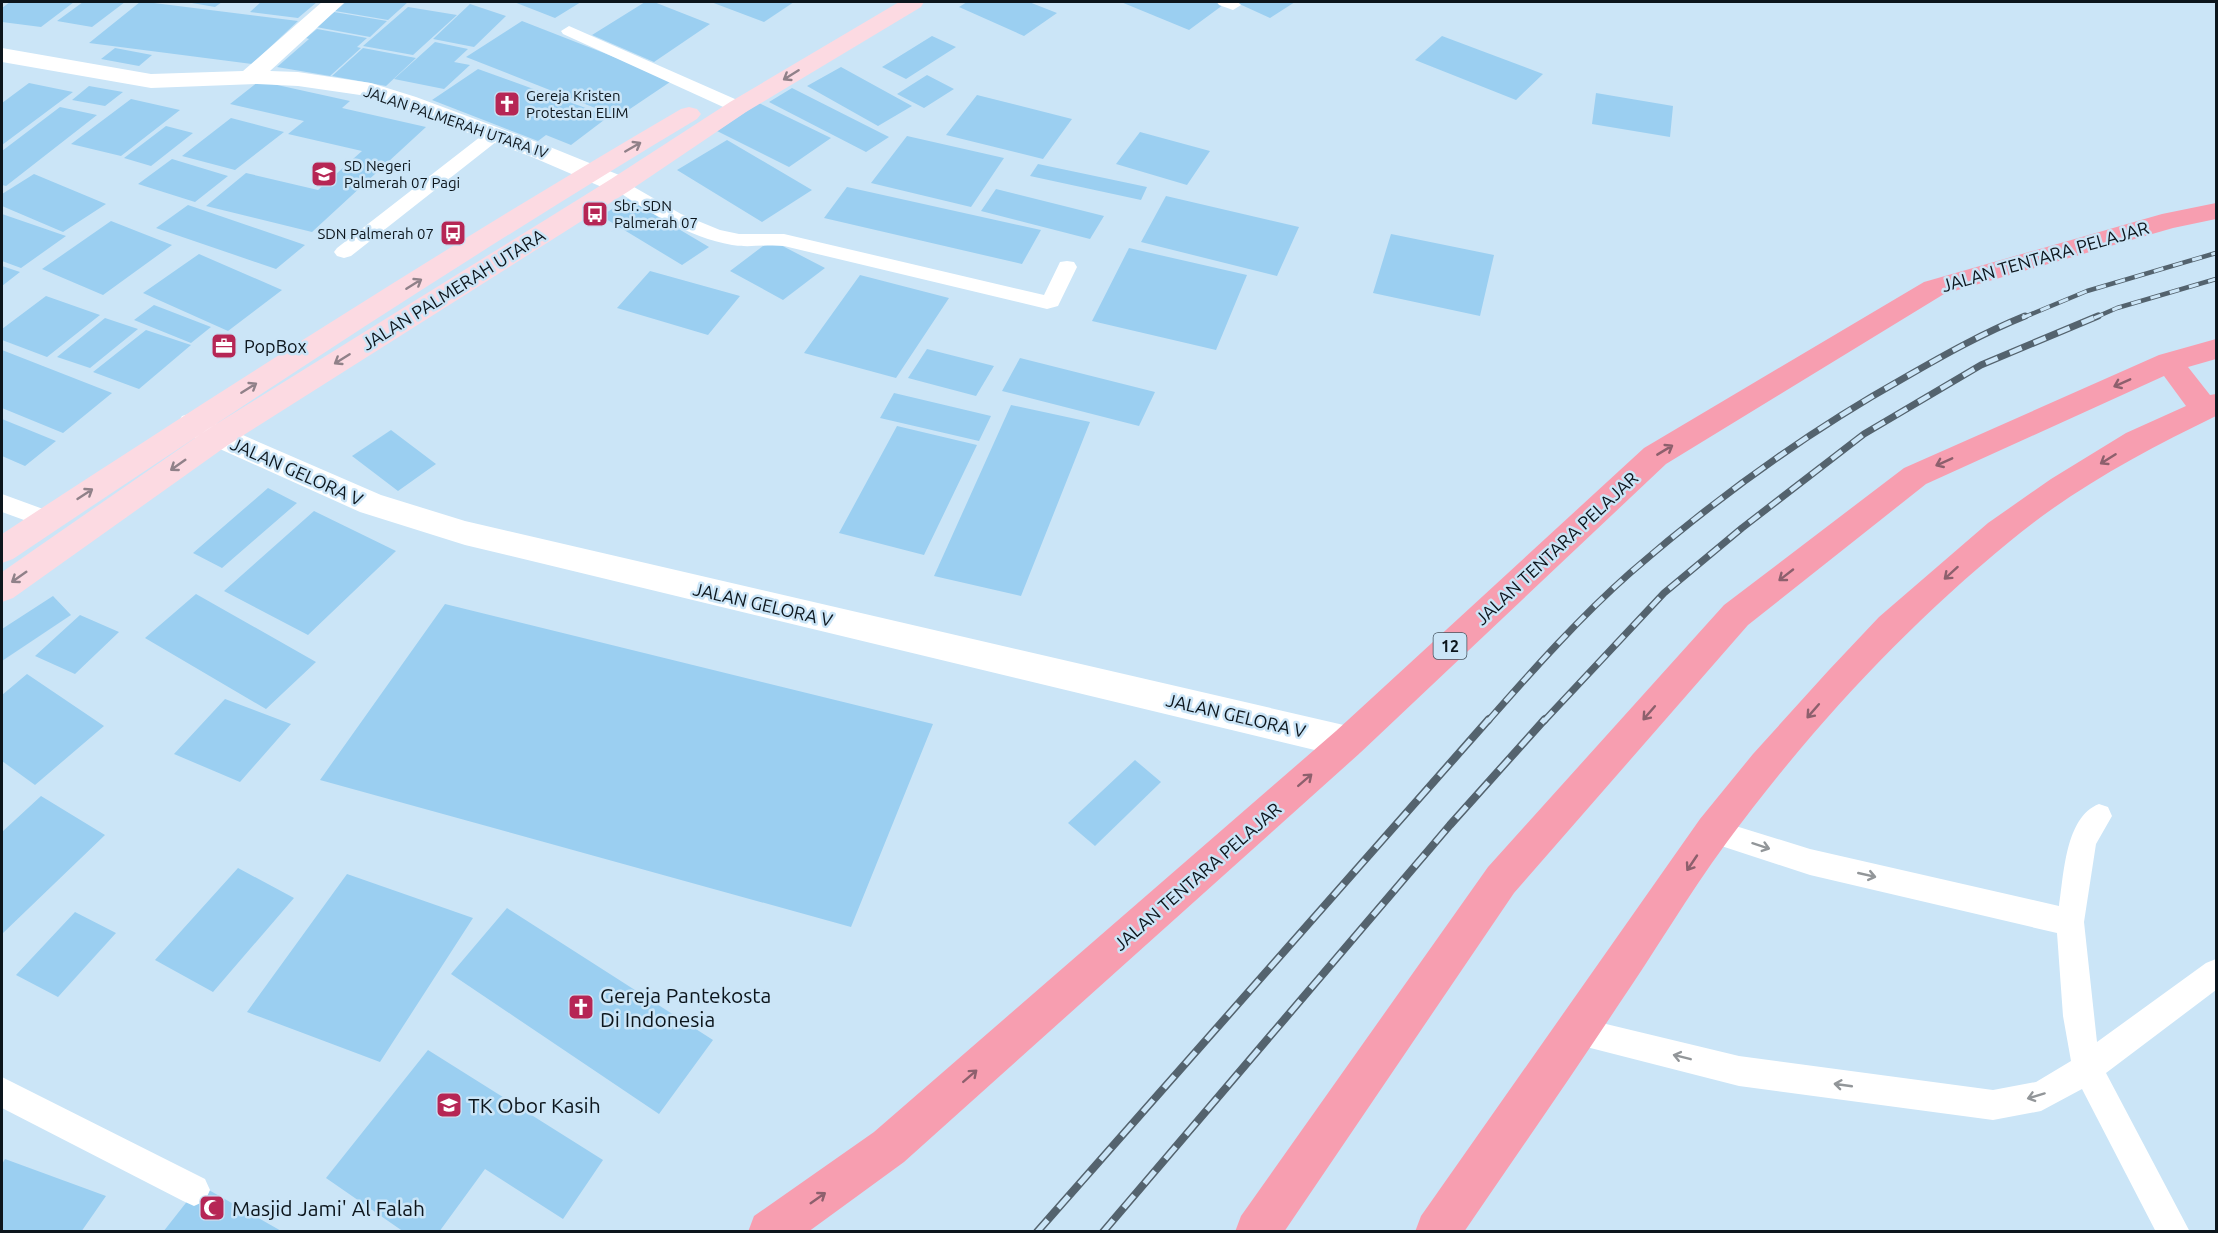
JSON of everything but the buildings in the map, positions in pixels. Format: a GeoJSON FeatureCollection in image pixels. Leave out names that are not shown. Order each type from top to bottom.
{"type":"FeatureCollection","features":[{"type":"Feature","properties":{"kind":"highway","name":"JALAN TENTARA PELAJAR"},"geometry":{"type":"LineString","coordinates":[[771,1232],[889,1147],[1348,742],[1655,456],[1934,288],[2172,220],[2217,211]]}},
{"type":"Feature","properties":{"kind":"highway"},"geometry":{"type":"LineString","coordinates":[[1257,1232],[1501,880],[1736,615],[1915,476],[2169,362],[2217,349]]}},
{"type":"Feature","properties":{"kind":"highway"},"geometry":{"type":"LineString","coordinates":[[1437,1232],[1577,1032],[1713,831],[1766,765],[1841,680],[1891,627],[1999,532],[2062,488],[2137,441],[2210,406],[2169,362]]}},
{"type":"Feature","properties":{"kind":"main road","name":"JALAN PALMERAH UTARA"},"geometry":{"type":"LineString","coordinates":[[809,53],[880,2]]}},
{"type":"Feature","properties":{"kind":"main road","name":"JALAN PALMERAH UTARA"},"geometry":{"type":"LineString","coordinates":[[2,589],[205,431],[591,172],[727,102],[809,53],[913,2]]}},
{"type":"Feature","properties":{"kind":"main road","name":"JALAN PALMERAH UTARA"},"geometry":{"type":"LineString","coordinates":[[2,550],[46,519],[205,431],[620,185],[727,102]]}},
{"type":"Feature","properties":{"kind":"street"},"geometry":{"type":"LineString","coordinates":[[250,77],[334,2]]}},
{"type":"Feature","properties":{"kind":"street","name":"JALAN PALMERAH UTARA IV"},"geometry":{"type":"LineString","coordinates":[[2,55],[151,81],[250,77],[298,79],[363,88],[495,134],[620,185]]}},
{"type":"Feature","properties":{"kind":"street","name":"JALAN GELORA V"},"geometry":{"type":"LineString","coordinates":[[205,431],[371,504],[465,533],[1348,742]]}},
{"type":"Feature","properties":{"kind":"lane"},"geometry":{"type":"LineString","coordinates":[[569,31],[727,102]]}},
{"type":"Feature","properties":{"kind":"lane"},"geometry":{"type":"LineString","coordinates":[[344,252],[495,134]]}},
{"type":"Feature","properties":{"kind":"lane"},"geometry":{"type":"LineString","coordinates":[[620,185],[693,228],[715,235],[735,240],[762,237],[784,240],[1047,302],[1051,301],[1067,267]]}},
{"type":"Feature","properties":{"kind":"lane"},"geometry":{"type":"LineString","coordinates":[[2,503],[46,519]]}},
{"type":"Feature","properties":{"kind":"lane"},"geometry":{"type":"LineString","coordinates":[[2099,816],[2083,840],[2070,922],[2078,1016],[2087,1068],[2174,1232]]}},
{"type":"Feature","properties":{"kind":"lane"},"geometry":{"type":"LineString","coordinates":[[1713,831],[1810,862],[2070,922]]}},
{"type":"Feature","properties":{"kind":"lane"},"geometry":{"type":"LineString","coordinates":[[1577,1032],[1739,1071],[1993,1105],[2041,1096],[2087,1068],[2217,973]]}},
{"type":"Feature","properties":{"kind":"lane"},"geometry":{"type":"LineString","coordinates":[[2,1092],[194,1190]]}},
{"type":"Feature","properties":{"kind":"railway"},"geometry":{"type":"LineString","coordinates":[[2022,318],[2087,291],[2216,253]]}},
{"type":"Feature","properties":{"kind":"railway"},"geometry":{"type":"LineString","coordinates":[[2094,318],[2117,308],[2216,279]]}},
{"type":"Feature","properties":{"kind":"railway"},"geometry":{"type":"LineString","coordinates":[[1488,721],[1611,590],[1728,493],[1797,444],[1868,399],[1964,345],[2025,316]]}},
{"type":"Feature","properties":{"kind":"railway"},"geometry":{"type":"LineString","coordinates":[[1544,721],[1664,593],[1742,528],[1864,434],[1981,365],[2098,316]]}},
{"type":"Feature","properties":{"kind":"railway"},"geometry":{"type":"LineString","coordinates":[[1037,1232],[1489,719]]}},
{"type":"Feature","properties":{"kind":"railway"},"geometry":{"type":"LineString","coordinates":[[1103,1232],[1450,825],[1545,719]]}},
{"type":"Feature","properties":{"kind":"place","name":"Gereja Kristen Protestan ELIM"},"geometry":{"type":"Point","coordinates":[507,104]}},
{"type":"Feature","properties":{"kind":"place","name":"SD Negeri Palmerah 07 Pagi"},"geometry":{"type":"Point","coordinates":[324,174]}},
{"type":"Feature","properties":{"kind":"place","name":"Sbr. SDN Palmerah 07"},"geometry":{"type":"Point","coordinates":[595,214]}},
{"type":"Feature","properties":{"kind":"place","name":"SDN Palmerah 07"},"geometry":{"type":"Point","coordinates":[453,233]}},
{"type":"Feature","properties":{"kind":"place","name":"PopBox"},"geometry":{"type":"Point","coordinates":[224,346]}},
{"type":"Feature","properties":{"kind":"place","name":"Gereja Pantekosta Di Indonesia"},"geometry":{"type":"Point","coordinates":[581,1007]}},
{"type":"Feature","properties":{"kind":"place","name":"TK Obor Kasih"},"geometry":{"type":"Point","coordinates":[449,1105]}},
{"type":"Feature","properties":{"kind":"place","name":"Masjid Jami' Al Falah"},"geometry":{"type":"Point","coordinates":[212,1208]}}]}
